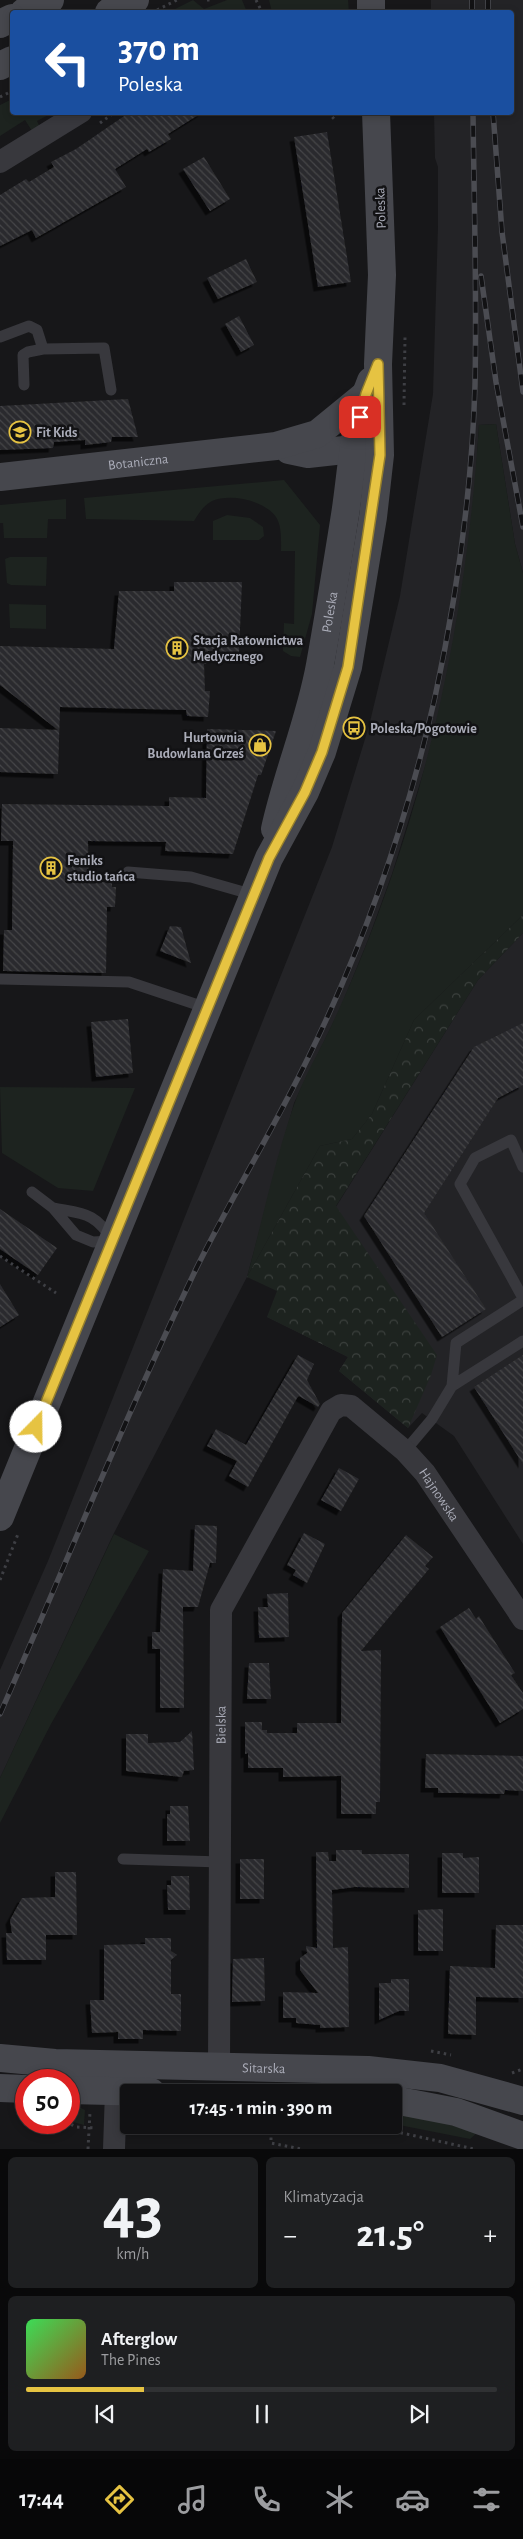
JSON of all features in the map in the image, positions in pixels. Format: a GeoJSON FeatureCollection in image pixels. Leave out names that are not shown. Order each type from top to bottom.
{"type":"FeatureCollection","features":[{"type":"Feature","properties":{"kind":"main road"},"geometry":{"type":"LineString","coordinates":[[28,10],[50,0]]}},
{"type":"Feature","properties":{"kind":"main road"},"geometry":{"type":"LineString","coordinates":[[113,10],[135,0]]}},
{"type":"Feature","properties":{"kind":"main road","name":"Poleska"},"geometry":{"type":"LineString","coordinates":[[0,1517],[269,858],[305,792],[322,752],[348,667],[380,455],[378,364],[382,275],[376,115]]}},
{"type":"Feature","properties":{"kind":"main road","name":"Poleska"},"geometry":{"type":"LineString","coordinates":[[269,858],[283,794],[309,712],[320,667],[345,513],[353,450],[366,394],[378,364]]}},
{"type":"Feature","properties":{"kind":"main road","name":"Botaniczna"},"geometry":{"type":"LineString","coordinates":[[0,477],[276,446],[318,434],[366,394]]}},
{"type":"Feature","properties":{"kind":"main road","name":"Botaniczna"},"geometry":{"type":"LineString","coordinates":[[318,434],[353,450],[380,455]]}},
{"type":"Feature","properties":{"kind":"main road","name":"Botaniczna"},"geometry":{"type":"LineString","coordinates":[[276,446],[308,454],[353,450]]}},
{"type":"Feature","properties":{"kind":"main road","name":"Sitarska"},"geometry":{"type":"LineString","coordinates":[[0,2058],[55,2063],[368,2070],[440,2078],[523,2101]]}},
{"type":"Feature","properties":{"kind":"main road"},"geometry":{"type":"LineString","coordinates":[[0,2088],[15,2089]]}},
{"type":"Feature","properties":{"kind":"main road"},"geometry":{"type":"LineString","coordinates":[[80,2090],[120,2092]]}},
{"type":"Feature","properties":{"kind":"main road"},"geometry":{"type":"LineString","coordinates":[[402,2102],[456,2112],[523,2136]]}},
{"type":"Feature","properties":{"kind":"street"},"geometry":{"type":"LineString","coordinates":[[0,162],[76,115]]}},
{"type":"Feature","properties":{"kind":"street","name":"Hajnowska"},"geometry":{"type":"LineString","coordinates":[[331,1411],[341,1405],[351,1406],[405,1451],[444,1500],[523,1619]]}},
{"type":"Feature","properties":{"kind":"street","name":"Bielska"},"geometry":{"type":"LineString","coordinates":[[219,2067],[222,1862],[221,1610],[331,1411]]}},
{"type":"Feature","properties":{"kind":"street"},"geometry":{"type":"LineString","coordinates":[[114,2139],[116,2092]]}},
{"type":"Feature","properties":{"kind":"lane"},"geometry":{"type":"LineString","coordinates":[[0,337],[29,326],[37,330],[43,349]]}},
{"type":"Feature","properties":{"kind":"lane"},"geometry":{"type":"LineString","coordinates":[[24,385],[24,355],[28,352],[43,349],[104,348],[111,390]]}},
{"type":"Feature","properties":{"kind":"lane"},"geometry":{"type":"LineString","coordinates":[[128,872],[191,877],[254,895]]}},
{"type":"Feature","properties":{"kind":"lane"},"geometry":{"type":"LineString","coordinates":[[0,980],[129,982],[207,1008]]}},
{"type":"Feature","properties":{"kind":"lane"},"geometry":{"type":"LineString","coordinates":[[405,1451],[432,1419],[452,1386],[456,1343],[523,1299],[460,1184],[475,1158],[511,1140],[523,1167]]}},
{"type":"Feature","properties":{"kind":"lane"},"geometry":{"type":"LineString","coordinates":[[32,1192],[52,1208],[76,1235],[93,1242],[113,1241]]}},
{"type":"Feature","properties":{"kind":"lane"},"geometry":{"type":"LineString","coordinates":[[52,1208],[85,1214],[102,1224],[113,1241]]}},
{"type":"Feature","properties":{"kind":"lane"},"geometry":{"type":"LineString","coordinates":[[452,1386],[523,1341]]}},
{"type":"Feature","properties":{"kind":"lane"},"geometry":{"type":"LineString","coordinates":[[123,1859],[222,1862]]}},
{"type":"Feature","properties":{"kind":"path"},"geometry":{"type":"LineString","coordinates":[[156,10],[178,0]]}},
{"type":"Feature","properties":{"kind":"path"},"geometry":{"type":"LineString","coordinates":[[207,0],[212,0]]}},
{"type":"Feature","properties":{"kind":"path"},"geometry":{"type":"LineString","coordinates":[[331,115],[335,120]]}},
{"type":"Feature","properties":{"kind":"path"},"geometry":{"type":"LineString","coordinates":[[0,1256],[56,1293]]}},
{"type":"Feature","properties":{"kind":"path"},"geometry":{"type":"LineString","coordinates":[[80,2126],[114,2139],[212,2134]]}},
{"type":"Feature","properties":{"kind":"path"},"geometry":{"type":"LineString","coordinates":[[88,2128],[88,2149]]}},
{"type":"Feature","properties":{"kind":"path"},"geometry":{"type":"LineString","coordinates":[[402,2133],[474,2149]]}},
{"type":"Feature","properties":{"kind":"path"},"geometry":{"type":"LineString","coordinates":[[271,2134],[271,2143],[301,2149]]}},
{"type":"Feature","properties":{"kind":"shaded area"},"geometry":{"type":"Polygon","coordinates":[[[431,0],[523,0],[523,573],[515,544],[496,424],[479,425],[474,506],[464,587],[449,666],[433,741],[392,874],[340,1009],[294,1103],[247,1277],[114,1533],[0,1778],[0,1670],[48,1561],[332,847],[369,726],[400,596],[433,394],[438,226],[438,167],[435,158],[434,115],[514,115],[514,10],[431,10],[431,0]]]}},
{"type":"Feature","properties":{"kind":"shaded area"},"geometry":{"type":"Polygon","coordinates":[[[523,933],[523,1544],[454,1436],[422,1413],[408,1428],[339,1371],[348,1357],[267,1317],[478,980],[523,933]]]}},
{"type":"Feature","properties":{"kind":"green space"},"geometry":{"type":"Polygon","coordinates":[[[193,0],[204,9],[227,0],[242,0],[246,10],[173,10],[193,0]]]}},
{"type":"Feature","properties":{"kind":"green space"},"geometry":{"type":"Polygon","coordinates":[[[269,0],[348,0],[349,10],[272,10],[269,0]]]}},
{"type":"Feature","properties":{"kind":"green space"},"geometry":{"type":"Polygon","coordinates":[[[10,100],[10,115],[48,115],[37,121],[40,127],[32,131],[25,120],[0,136],[0,105],[10,100]]]}},
{"type":"Feature","properties":{"kind":"green space"},"geometry":{"type":"Polygon","coordinates":[[[496,424],[515,544],[523,573],[523,915],[414,1020],[372,1114],[352,1139],[320,1146],[247,1277],[294,1105],[302,1084],[358,966],[386,893],[410,820],[439,709],[460,597],[468,540],[479,425],[496,424]]]}},
{"type":"Feature","properties":{"kind":"green space"},"geometry":{"type":"Polygon","coordinates":[[[284,480],[320,525],[312,614],[300,657],[291,656],[283,651],[284,623],[294,624],[295,551],[281,551],[281,533],[278,521],[271,511],[255,502],[228,498],[209,503],[194,521],[86,519],[84,498],[284,480]]]}},
{"type":"Feature","properties":{"kind":"green space"},"geometry":{"type":"Polygon","coordinates":[[[66,499],[66,519],[48,519],[47,538],[4,538],[3,523],[0,523],[0,505],[66,499]]]}},
{"type":"Feature","properties":{"kind":"green space"},"geometry":{"type":"Polygon","coordinates":[[[227,515],[250,518],[263,527],[264,536],[259,540],[213,540],[213,521],[227,515]]]}},
{"type":"Feature","properties":{"kind":"green space"},"geometry":{"type":"Polygon","coordinates":[[[10,557],[47,557],[46,586],[11,585],[7,583],[5,559],[10,557]]]}},
{"type":"Feature","properties":{"kind":"green space"},"geometry":{"type":"Polygon","coordinates":[[[9,604],[46,605],[46,629],[10,628],[9,604]]]}},
{"type":"Feature","properties":{"kind":"green space"},"geometry":{"type":"Polygon","coordinates":[[[523,915],[523,933],[478,980],[336,1206],[437,1355],[431,1375],[408,1428],[339,1371],[348,1357],[267,1317],[277,1291],[247,1277],[320,1146],[352,1139],[372,1114],[414,1020],[523,915]]]}},
{"type":"Feature","properties":{"kind":"green space"},"geometry":{"type":"Polygon","coordinates":[[[0,1087],[135,1088],[93,1191],[58,1188],[2,1153],[0,1087]]]}},
{"type":"Feature","properties":{"kind":"green space"},"geometry":{"type":"Polygon","coordinates":[[[114,1534],[149,1551],[51,1724],[0,1823],[0,1778],[114,1534]]]}},
{"type":"Feature","properties":{"kind":"green space"},"geometry":{"type":"Polygon","coordinates":[[[80,2108],[85,2110],[84,2125],[80,2124],[80,2108]]]}},
{"type":"Feature","properties":{"kind":"green space"},"geometry":{"type":"Polygon","coordinates":[[[402,2114],[438,2121],[477,2133],[470,2139],[402,2126],[402,2114]]]}},
{"type":"Feature","properties":{"kind":"building"},"geometry":{"type":"Polygon","coordinates":[[[126,115],[198,115],[168,134],[171,139],[149,152],[147,149],[115,169],[126,187],[36,238],[32,230],[0,246],[0,195],[26,179],[29,182],[54,167],[51,162],[76,149],[126,115]]]}},
{"type":"Feature","properties":{"kind":"building"},"geometry":{"type":"Polygon","coordinates":[[[327,132],[351,282],[318,287],[294,137],[327,132]]]}},
{"type":"Feature","properties":{"kind":"building"},"geometry":{"type":"Polygon","coordinates":[[[204,157],[230,199],[210,211],[183,169],[204,157]]]}},
{"type":"Feature","properties":{"kind":"building"},"geometry":{"type":"Polygon","coordinates":[[[246,259],[257,282],[218,299],[207,278],[246,259]]]}},
{"type":"Feature","properties":{"kind":"building"},"geometry":{"type":"Polygon","coordinates":[[[239,316],[254,345],[241,352],[225,324],[239,316]]]}},
{"type":"Feature","properties":{"kind":"building"},"geometry":{"type":"Polygon","coordinates":[[[128,399],[138,437],[112,437],[111,442],[85,445],[85,440],[54,442],[53,448],[0,450],[0,406],[128,399]]]}},
{"type":"Feature","properties":{"kind":"building","name":"Stacja Ratownictwa Medycznego"},"geometry":{"type":"Polygon","coordinates":[[[174,582],[242,582],[239,653],[208,651],[207,663],[204,664],[205,691],[210,691],[208,717],[187,716],[186,710],[60,707],[58,774],[0,772],[0,728],[58,730],[0,685],[0,646],[114,649],[119,591],[174,591],[174,582]]]}},
{"type":"Feature","properties":{"kind":"building"},"geometry":{"type":"Polygon","coordinates":[[[207,729],[276,731],[261,775],[258,775],[233,854],[165,851],[166,842],[88,841],[89,882],[112,882],[112,887],[116,887],[115,907],[107,907],[106,973],[3,971],[4,930],[12,930],[13,841],[1,841],[2,804],[169,806],[169,797],[206,798],[207,729]]]}},
{"type":"Feature","properties":{"kind":"building"},"geometry":{"type":"Polygon","coordinates":[[[170,926],[181,927],[191,963],[160,951],[170,926]]]}},
{"type":"Feature","properties":{"kind":"building"},"geometry":{"type":"Polygon","coordinates":[[[128,1019],[133,1073],[96,1077],[91,1022],[128,1019]]]}},
{"type":"Feature","properties":{"kind":"building"},"geometry":{"type":"Polygon","coordinates":[[[523,1023],[523,1085],[498,1098],[424,1213],[486,1309],[442,1337],[364,1216],[474,1047],[523,1023]]]}},
{"type":"Feature","properties":{"kind":"building"},"geometry":{"type":"Polygon","coordinates":[[[0,1209],[57,1248],[38,1275],[0,1249],[0,1209]]]}},
{"type":"Feature","properties":{"kind":"building"},"geometry":{"type":"Polygon","coordinates":[[[0,1284],[19,1315],[0,1327],[0,1284]]]}},
{"type":"Feature","properties":{"kind":"building"},"geometry":{"type":"Polygon","coordinates":[[[298,1355],[314,1364],[307,1380],[320,1404],[318,1407],[299,1396],[297,1398],[248,1487],[229,1476],[237,1461],[207,1446],[216,1429],[246,1445],[298,1355]]]}},
{"type":"Feature","properties":{"kind":"building"},"geometry":{"type":"Polygon","coordinates":[[[523,1355],[523,1464],[474,1387],[523,1355]]]}},
{"type":"Feature","properties":{"kind":"building"},"geometry":{"type":"Polygon","coordinates":[[[339,1468],[359,1479],[341,1511],[321,1500],[339,1468]]]}},
{"type":"Feature","properties":{"kind":"building"},"geometry":{"type":"Polygon","coordinates":[[[195,1525],[217,1526],[216,1563],[210,1563],[198,1607],[183,1607],[184,1708],[160,1708],[160,1649],[152,1649],[152,1632],[160,1632],[163,1569],[193,1571],[195,1525]]]}},
{"type":"Feature","properties":{"kind":"building"},"geometry":{"type":"Polygon","coordinates":[[[304,1533],[325,1544],[307,1583],[293,1575],[296,1570],[287,1565],[304,1533]]]}},
{"type":"Feature","properties":{"kind":"building"},"geometry":{"type":"Polygon","coordinates":[[[406,1535],[433,1557],[425,1566],[429,1569],[361,1651],[381,1650],[380,1802],[376,1802],[376,1814],[341,1814],[341,1776],[283,1777],[283,1768],[248,1768],[248,1753],[245,1754],[245,1722],[262,1722],[262,1730],[267,1730],[267,1733],[297,1733],[297,1723],[341,1723],[342,1613],[406,1535]]]}},
{"type":"Feature","properties":{"kind":"building"},"geometry":{"type":"Polygon","coordinates":[[[288,1593],[289,1637],[259,1638],[258,1607],[268,1607],[267,1594],[288,1593]]]}},
{"type":"Feature","properties":{"kind":"building"},"geometry":{"type":"Polygon","coordinates":[[[469,1608],[476,1619],[479,1616],[515,1673],[511,1675],[523,1693],[523,1709],[500,1723],[440,1627],[469,1608]]]}},
{"type":"Feature","properties":{"kind":"building"},"geometry":{"type":"Polygon","coordinates":[[[249,1663],[269,1663],[271,1699],[247,1699],[249,1663]]]}},
{"type":"Feature","properties":{"kind":"building"},"geometry":{"type":"Polygon","coordinates":[[[192,1731],[194,1770],[184,1771],[182,1777],[126,1771],[126,1734],[148,1734],[148,1743],[180,1742],[192,1731]]]}},
{"type":"Feature","properties":{"kind":"building"},"geometry":{"type":"Polygon","coordinates":[[[426,1754],[523,1756],[523,1791],[505,1790],[504,1794],[438,1793],[438,1788],[425,1788],[426,1754]]]}},
{"type":"Feature","properties":{"kind":"building"},"geometry":{"type":"Polygon","coordinates":[[[170,1806],[188,1806],[190,1841],[167,1841],[167,1814],[170,1814],[170,1806]]]}},
{"type":"Feature","properties":{"kind":"building"},"geometry":{"type":"Polygon","coordinates":[[[336,1850],[362,1850],[362,1854],[409,1854],[409,1888],[355,1887],[332,1890],[333,1948],[348,1947],[349,2027],[320,2028],[320,2025],[296,2023],[296,2018],[283,2018],[283,1992],[318,1993],[300,1970],[300,1958],[307,1953],[306,1946],[317,1948],[316,1852],[328,1852],[329,1861],[336,1861],[336,1850]]]}},
{"type":"Feature","properties":{"kind":"building"},"geometry":{"type":"Polygon","coordinates":[[[442,1853],[463,1853],[463,1858],[479,1857],[479,1893],[442,1893],[442,1853]]]}},
{"type":"Feature","properties":{"kind":"building"},"geometry":{"type":"Polygon","coordinates":[[[240,1859],[264,1859],[264,1899],[240,1899],[240,1859]]]}},
{"type":"Feature","properties":{"kind":"building"},"geometry":{"type":"Polygon","coordinates":[[[55,1872],[76,1872],[77,1935],[46,1935],[46,1960],[7,1960],[6,1933],[12,1933],[10,1920],[22,1898],[55,1897],[55,1872]]]}},
{"type":"Feature","properties":{"kind":"building"},"geometry":{"type":"Polygon","coordinates":[[[171,1876],[189,1876],[190,1910],[168,1910],[167,1885],[171,1885],[171,1876]]]}},
{"type":"Feature","properties":{"kind":"building"},"geometry":{"type":"Polygon","coordinates":[[[443,1909],[443,1951],[418,1951],[418,1910],[443,1909]]]}},
{"type":"Feature","properties":{"kind":"building"},"geometry":{"type":"Polygon","coordinates":[[[496,1925],[523,1925],[523,1998],[476,1997],[476,2035],[448,2034],[450,1966],[495,1968],[496,1925]]]}},
{"type":"Feature","properties":{"kind":"building"},"geometry":{"type":"Polygon","coordinates":[[[145,1938],[171,1938],[171,1951],[177,1955],[171,1960],[171,1994],[181,1994],[181,2031],[143,2030],[143,2039],[118,2039],[118,2032],[92,2033],[90,2000],[104,2000],[104,1945],[145,1944],[145,1938]]]}},
{"type":"Feature","properties":{"kind":"building"},"geometry":{"type":"Polygon","coordinates":[[[264,1958],[265,2001],[232,2002],[233,1959],[264,1958]]]}},
{"type":"Feature","properties":{"kind":"building"},"geometry":{"type":"Polygon","coordinates":[[[391,1979],[409,1979],[409,2011],[399,2011],[379,2020],[379,1983],[391,1983],[391,1979]]]}},
{"type":"Feature","properties":{"kind":"railway"},"geometry":{"type":"LineString","coordinates":[[472,0],[472,10]]}},
{"type":"Feature","properties":{"kind":"railway"},"geometry":{"type":"LineString","coordinates":[[488,0],[488,10]]}},
{"type":"Feature","properties":{"kind":"railway"},"geometry":{"type":"LineString","coordinates":[[0,1714],[170,1324],[209,1243],[295,1085],[348,971],[382,882],[411,790],[435,697],[450,620],[457,581],[471,464],[476,351],[473,115]]}},
{"type":"Feature","properties":{"kind":"railway"},"geometry":{"type":"LineString","coordinates":[[493,115],[502,232],[523,392]]}},
{"type":"Feature","properties":{"kind":"railway"},"geometry":{"type":"LineString","coordinates":[[481,276],[496,382],[523,527]]}},
{"type":"Feature","properties":{"kind":"place","name":"Fit Kids"},"geometry":{"type":"Point","coordinates":[20,432]}},
{"type":"Feature","properties":{"kind":"place","name":"Stacja Ratownictwa Medycznego"},"geometry":{"type":"Point","coordinates":[177,648]}},
{"type":"Feature","properties":{"kind":"place","name":"Poleska/Pogotowie"},"geometry":{"type":"Point","coordinates":[354,728]}},
{"type":"Feature","properties":{"kind":"place","name":"Hurtownia Budowlana Grześ"},"geometry":{"type":"Point","coordinates":[260,745]}},
{"type":"Feature","properties":{"kind":"place","name":"Feniks studio tańca"},"geometry":{"type":"Point","coordinates":[51,868]}},
{"type":"Feature","properties":{"kind":"route"},"geometry":{"type":"LineString","coordinates":[[36,1427],[269,858],[305,792],[322,752],[348,667],[371,528],[380,455],[378,364],[366,394],[360,417]]}}]}
